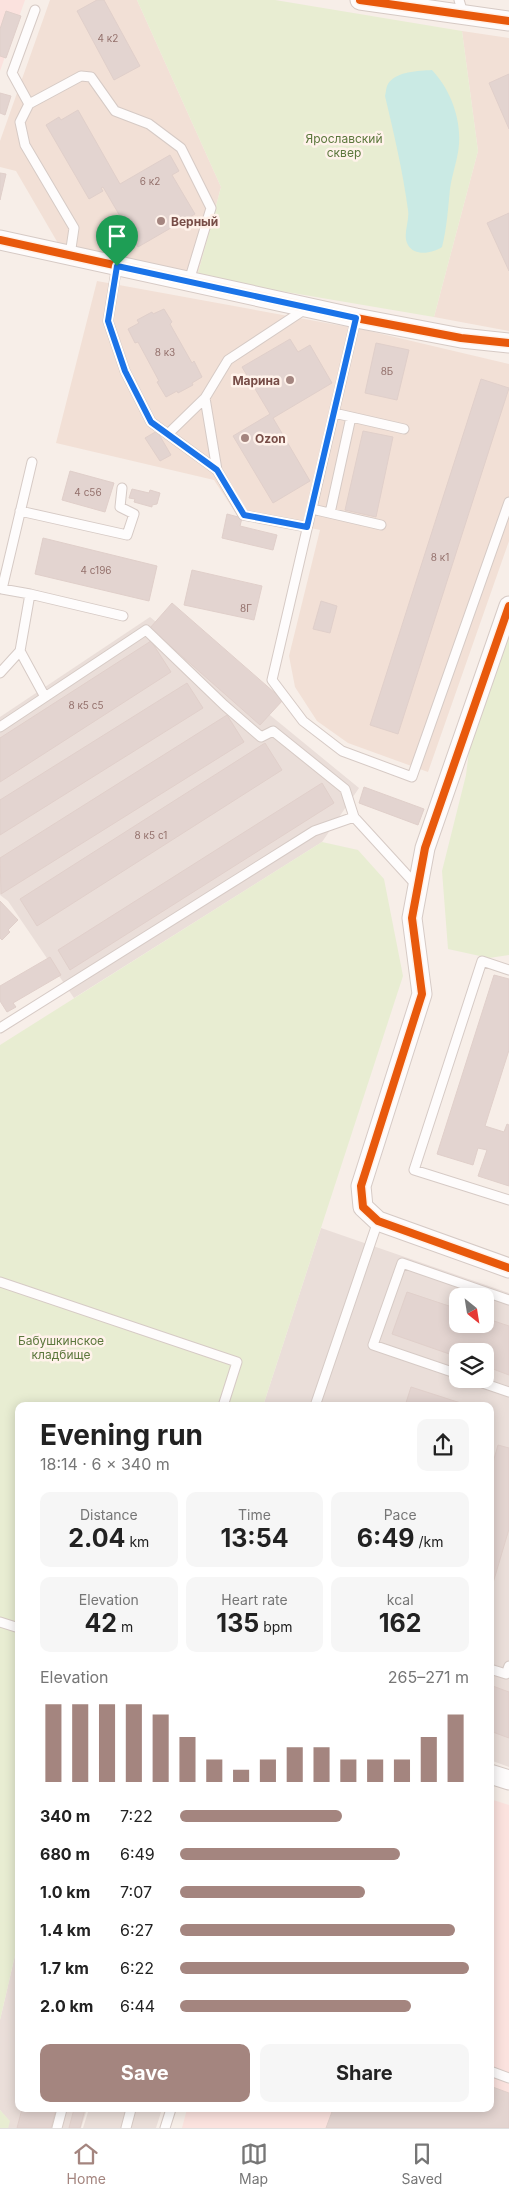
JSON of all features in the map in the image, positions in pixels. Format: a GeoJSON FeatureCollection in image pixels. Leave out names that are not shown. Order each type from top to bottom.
{"type":"FeatureCollection","features":[{"type":"Feature","properties":{"kind":"street"},"geometry":{"type":"LineString","coordinates":[[360,0],[461,6],[509,20]]}},
{"type":"Feature","properties":{"kind":"street"},"geometry":{"type":"LineString","coordinates":[[0,240],[356,318],[461,338],[509,343]]}},
{"type":"Feature","properties":{"kind":"street"},"geometry":{"type":"LineString","coordinates":[[509,606],[425,848],[412,918],[422,994],[361,1186],[363,1206],[378,1221],[509,1268]]}},
{"type":"Feature","properties":{"kind":"street"},"geometry":{"type":"LineString","coordinates":[[494,1775],[509,1780]]}},
{"type":"Feature","properties":{"kind":"lane"},"geometry":{"type":"LineString","coordinates":[[29,104],[12,73],[34,10]]}},
{"type":"Feature","properties":{"kind":"lane"},"geometry":{"type":"LineString","coordinates":[[70,255],[74,228],[25,144],[20,122],[29,104],[81,76],[91,77],[115,111],[150,124],[182,148],[211,208],[189,281]]}},
{"type":"Feature","properties":{"kind":"lane"},"geometry":{"type":"LineString","coordinates":[[117,266],[108,321],[125,371],[151,422],[217,470]]}},
{"type":"Feature","properties":{"kind":"lane"},"geometry":{"type":"LineString","coordinates":[[169,434],[205,398],[228,360],[308,307]]}},
{"type":"Feature","properties":{"kind":"lane"},"geometry":{"type":"LineString","coordinates":[[356,318],[272,680],[303,721],[342,751],[412,777],[509,502]]}},
{"type":"Feature","properties":{"kind":"lane"},"geometry":{"type":"LineString","coordinates":[[205,398],[217,470],[244,515],[307,527]]}},
{"type":"Feature","properties":{"kind":"lane"},"geometry":{"type":"LineString","coordinates":[[334,413],[404,429]]}},
{"type":"Feature","properties":{"kind":"lane"},"geometry":{"type":"LineString","coordinates":[[330,513],[351,417]]}},
{"type":"Feature","properties":{"kind":"lane"},"geometry":{"type":"LineString","coordinates":[[32,462],[1,589],[123,616]]}},
{"type":"Feature","properties":{"kind":"lane"},"geometry":{"type":"LineString","coordinates":[[20,511],[126,535],[134,514],[120,506],[122,488]]}},
{"type":"Feature","properties":{"kind":"lane"},"geometry":{"type":"LineString","coordinates":[[312,509],[381,525]]}},
{"type":"Feature","properties":{"kind":"lane"},"geometry":{"type":"LineString","coordinates":[[0,673],[20,651],[30,594]]}},
{"type":"Feature","properties":{"kind":"lane"},"geometry":{"type":"LineString","coordinates":[[0,727],[146,630],[224,705],[261,737],[274,732],[345,789],[354,817],[418,888]]}},
{"type":"Feature","properties":{"kind":"lane"},"geometry":{"type":"LineString","coordinates":[[20,651],[45,697]]}},
{"type":"Feature","properties":{"kind":"lane"},"geometry":{"type":"LineString","coordinates":[[0,1028],[314,831],[354,817]]}},
{"type":"Feature","properties":{"kind":"lane"},"geometry":{"type":"LineString","coordinates":[[509,970],[482,961],[414,1170],[509,1200]]}},
{"type":"Feature","properties":{"kind":"lane"},"geometry":{"type":"LineString","coordinates":[[316,1402],[378,1221]]}},
{"type":"Feature","properties":{"kind":"lane"},"geometry":{"type":"LineString","coordinates":[[449,1371],[373,1345],[402,1262],[509,1300]]}},
{"type":"Feature","properties":{"kind":"lane"},"geometry":{"type":"LineString","coordinates":[[0,1282],[237,1362],[224,1402]]}},
{"type":"Feature","properties":{"kind":"lane"},"geometry":{"type":"LineString","coordinates":[[494,1387],[509,1392]]}},
{"type":"Feature","properties":{"kind":"lane"},"geometry":{"type":"LineString","coordinates":[[0,1622],[15,1627]]}},
{"type":"Feature","properties":{"kind":"lane"},"geometry":{"type":"LineString","coordinates":[[494,1670],[506,1674],[509,1666]]}},
{"type":"Feature","properties":{"kind":"lane"},"geometry":{"type":"LineString","coordinates":[[494,2072],[509,2078]]}},
{"type":"Feature","properties":{"kind":"lane"},"geometry":{"type":"LineString","coordinates":[[57,2128],[61,2112]]}},
{"type":"Feature","properties":{"kind":"lane"},"geometry":{"type":"LineString","coordinates":[[126,2128],[130,2112]]}},
{"type":"Feature","properties":{"kind":"lane"},"geometry":{"type":"LineString","coordinates":[[165,2128],[170,2112]]}},
{"type":"Feature","properties":{"kind":"shaded area"},"geometry":{"type":"Polygon","coordinates":[[[0,0],[25,0],[0,71],[0,0]]]}},
{"type":"Feature","properties":{"kind":"shaded area"},"geometry":{"type":"Polygon","coordinates":[[[50,0],[137,0],[221,187],[197,277],[59,245],[16,171],[0,167],[0,141],[50,0]]]}},
{"type":"Feature","properties":{"kind":"shaded area"},"geometry":{"type":"Polygon","coordinates":[[[462,31],[509,38],[509,331],[434,317],[478,151],[462,31]]]}},
{"type":"Feature","properties":{"kind":"shaded area"},"geometry":{"type":"Polygon","coordinates":[[[97,281],[365,330],[509,364],[509,541],[428,772],[348,743],[317,721],[295,687],[289,656],[320,530],[235,512],[214,480],[56,443],[97,281]]]}},
{"type":"Feature","properties":{"kind":"shaded area"},"geometry":{"type":"Polygon","coordinates":[[[150,617],[359,788],[322,842],[74,998],[8,901],[0,895],[0,717],[150,617]]]}},
{"type":"Feature","properties":{"kind":"shaded area"},"geometry":{"type":"Polygon","coordinates":[[[321,1228],[509,1293],[509,1767],[494,1761],[494,1402],[264,1402],[321,1228]]]}},
{"type":"Feature","properties":{"kind":"shaded area"},"geometry":{"type":"Polygon","coordinates":[[[494,1800],[509,1805],[509,2128],[182,2128],[186,2112],[494,2112],[494,1800]]]}},
{"type":"Feature","properties":{"kind":"shaded area"},"geometry":{"type":"Polygon","coordinates":[[[15,1955],[15,2112],[86,2112],[81,2128],[8,2128],[9,2121],[0,2110],[0,2020],[15,1955]]]}},
{"type":"Feature","properties":{"kind":"shaded area"},"geometry":{"type":"Polygon","coordinates":[[[88,2112],[161,2112],[156,2128],[83,2128],[88,2112]]]}},
{"type":"Feature","properties":{"kind":"green space","name":"Ярославский сквер"},"geometry":{"type":"Polygon","coordinates":[[[137,0],[275,0],[462,31],[478,151],[434,317],[197,277],[221,187],[137,0]]]}},
{"type":"Feature","properties":{"kind":"green space"},"geometry":{"type":"Polygon","coordinates":[[[509,620],[509,955],[489,958],[448,949],[442,871],[466,775],[472,726],[509,620]]]}},
{"type":"Feature","properties":{"kind":"green space","name":"Бабушкинское кладбище"},"geometry":{"type":"Polygon","coordinates":[[[322,842],[358,850],[384,879],[403,976],[264,1402],[15,1402],[15,1955],[0,2020],[0,1045],[322,842]]]}},
{"type":"Feature","properties":{"kind":"green space"},"geometry":{"type":"Polygon","coordinates":[[[0,2110],[10,2121],[8,2128],[0,2128],[0,2110]]]}},
{"type":"Feature","properties":{"kind":"water"},"geometry":{"type":"Polygon","coordinates":[[[432,70],[444,86],[453,104],[458,124],[459,144],[451,183],[442,247],[424,253],[411,249],[406,241],[408,214],[406,196],[385,96],[388,84],[396,76],[408,72],[432,70]]]}},
{"type":"Feature","properties":{"kind":"building"},"geometry":{"type":"Polygon","coordinates":[[[97,0],[104,0],[140,66],[114,80],[77,11],[97,0]]]}},
{"type":"Feature","properties":{"kind":"building"},"geometry":{"type":"Polygon","coordinates":[[[6,11],[21,16],[6,58],[0,56],[0,29],[6,11]]]}},
{"type":"Feature","properties":{"kind":"building"},"geometry":{"type":"Polygon","coordinates":[[[509,74],[509,129],[489,83],[509,74]]]}},
{"type":"Feature","properties":{"kind":"building"},"geometry":{"type":"Polygon","coordinates":[[[0,93],[11,96],[5,115],[0,113],[0,93]]]}},
{"type":"Feature","properties":{"kind":"building"},"geometry":{"type":"Polygon","coordinates":[[[78,110],[120,184],[170,155],[179,171],[172,175],[195,214],[138,247],[103,187],[101,188],[103,191],[89,199],[46,125],[59,117],[61,120],[78,110]]]}},
{"type":"Feature","properties":{"kind":"building"},"geometry":{"type":"Polygon","coordinates":[[[0,173],[6,174],[0,200],[0,173]]]}},
{"type":"Feature","properties":{"kind":"building"},"geometry":{"type":"Polygon","coordinates":[[[509,213],[509,271],[487,223],[509,213]]]}},
{"type":"Feature","properties":{"kind":"building"},"geometry":{"type":"Polygon","coordinates":[[[164,309],[172,322],[170,324],[202,377],[192,383],[193,385],[166,397],[138,342],[135,343],[128,329],[139,323],[137,320],[152,312],[153,314],[164,309]]]}},
{"type":"Feature","properties":{"kind":"building"},"geometry":{"type":"Polygon","coordinates":[[[290,339],[298,352],[310,345],[332,383],[273,418],[310,481],[273,503],[233,436],[270,414],[242,367],[290,339]]]}},
{"type":"Feature","properties":{"kind":"building"},"geometry":{"type":"Polygon","coordinates":[[[376,343],[409,350],[397,400],[365,393],[376,343]]]}},
{"type":"Feature","properties":{"kind":"building"},"geometry":{"type":"Polygon","coordinates":[[[481,379],[509,388],[398,734],[370,725],[481,379]]]}},
{"type":"Feature","properties":{"kind":"building"},"geometry":{"type":"Polygon","coordinates":[[[157,431],[171,455],[160,461],[145,438],[157,431]]]}},
{"type":"Feature","properties":{"kind":"building"},"geometry":{"type":"Polygon","coordinates":[[[363,431],[393,437],[376,517],[345,510],[363,431]]]}},
{"type":"Feature","properties":{"kind":"building"},"geometry":{"type":"Polygon","coordinates":[[[70,471],[114,483],[105,512],[62,500],[70,471]]]}},
{"type":"Feature","properties":{"kind":"building"},"geometry":{"type":"Polygon","coordinates":[[[132,489],[149,493],[150,490],[160,493],[157,504],[152,505],[152,507],[134,502],[135,499],[129,498],[132,489]]]}},
{"type":"Feature","properties":{"kind":"building"},"geometry":{"type":"Polygon","coordinates":[[[227,514],[242,518],[240,526],[277,535],[273,550],[222,538],[227,514]]]}},
{"type":"Feature","properties":{"kind":"building"},"geometry":{"type":"Polygon","coordinates":[[[43,538],[157,566],[149,601],[35,574],[43,538]]]}},
{"type":"Feature","properties":{"kind":"building"},"geometry":{"type":"Polygon","coordinates":[[[192,570],[262,586],[254,620],[184,605],[192,570]]]}},
{"type":"Feature","properties":{"kind":"building"},"geometry":{"type":"Polygon","coordinates":[[[321,601],[337,606],[330,633],[313,629],[321,601]]]}},
{"type":"Feature","properties":{"kind":"building"},"geometry":{"type":"Polygon","coordinates":[[[172,603],[283,700],[260,725],[150,628],[172,603]]]}},
{"type":"Feature","properties":{"kind":"building"},"geometry":{"type":"Polygon","coordinates":[[[151,641],[171,672],[0,782],[0,738],[151,641]]]}},
{"type":"Feature","properties":{"kind":"building"},"geometry":{"type":"Polygon","coordinates":[[[187,683],[203,708],[0,835],[0,800],[187,683]]]}},
{"type":"Feature","properties":{"kind":"building"},"geometry":{"type":"Polygon","coordinates":[[[227,715],[244,742],[1,894],[0,858],[227,715]]]}},
{"type":"Feature","properties":{"kind":"building"},"geometry":{"type":"Polygon","coordinates":[[[265,743],[282,770],[37,926],[20,899],[265,743]]]}},
{"type":"Feature","properties":{"kind":"building"},"geometry":{"type":"Polygon","coordinates":[[[322,783],[334,803],[70,970],[58,950],[322,783]]]}},
{"type":"Feature","properties":{"kind":"building"},"geometry":{"type":"Polygon","coordinates":[[[364,787],[424,809],[418,825],[359,803],[364,787]]]}},
{"type":"Feature","properties":{"kind":"building"},"geometry":{"type":"Polygon","coordinates":[[[0,901],[18,920],[8,930],[10,932],[2,940],[0,938],[0,901]]]}},
{"type":"Feature","properties":{"kind":"building"},"geometry":{"type":"Polygon","coordinates":[[[50,957],[61,975],[13,1003],[16,1007],[7,1012],[0,1001],[0,986],[50,957]]]}},
{"type":"Feature","properties":{"kind":"building"},"geometry":{"type":"Polygon","coordinates":[[[494,975],[509,979],[509,1050],[485,1126],[504,1132],[507,1124],[509,1125],[509,1186],[478,1176],[487,1150],[478,1148],[473,1165],[437,1154],[494,975]]]}},
{"type":"Feature","properties":{"kind":"building"},"geometry":{"type":"Polygon","coordinates":[[[407,1292],[449,1306],[449,1333],[494,1333],[494,1321],[509,1326],[509,1375],[494,1369],[494,1343],[449,1343],[449,1354],[392,1334],[407,1292]]]}},
{"type":"Feature","properties":{"kind":"building"},"geometry":{"type":"Polygon","coordinates":[[[411,1387],[458,1402],[406,1402],[411,1387]]]}},
{"type":"Feature","properties":{"kind":"building"},"geometry":{"type":"Polygon","coordinates":[[[498,1445],[509,1448],[509,1529],[494,1580],[494,1459],[498,1445]]]}},
{"type":"Feature","properties":{"kind":"building"},"geometry":{"type":"Polygon","coordinates":[[[494,1686],[509,1692],[509,1738],[494,1732],[494,1686]]]}},
{"type":"Feature","properties":{"kind":"building"},"geometry":{"type":"Polygon","coordinates":[[[494,2087],[509,2093],[509,2128],[326,2128],[332,2112],[494,2112],[494,2087]]]}},
{"type":"Feature","properties":{"kind":"building"},"geometry":{"type":"Polygon","coordinates":[[[21,2112],[55,2112],[51,2128],[17,2128],[21,2112]]]}},
{"type":"Feature","properties":{"kind":"building"},"geometry":{"type":"Polygon","coordinates":[[[73,2112],[84,2112],[80,2128],[69,2128],[73,2112]]]}},
{"type":"Feature","properties":{"kind":"cycle path"},"geometry":{"type":"LineString","coordinates":[[360,0],[509,21]]}},
{"type":"Feature","properties":{"kind":"cycle path"},"geometry":{"type":"LineString","coordinates":[[0,240],[356,318],[461,338],[509,343]]}},
{"type":"Feature","properties":{"kind":"cycle path"},"geometry":{"type":"LineString","coordinates":[[509,606],[425,848],[412,918],[422,994],[361,1186],[363,1207],[378,1221],[509,1268]]}},
{"type":"Feature","properties":{"kind":"place","name":"Верный"},"geometry":{"type":"Point","coordinates":[161,221]}},
{"type":"Feature","properties":{"kind":"place","name":"Марина"},"geometry":{"type":"Point","coordinates":[290,380]}},
{"type":"Feature","properties":{"kind":"place","name":"Ozon"},"geometry":{"type":"Point","coordinates":[245,438]}},
{"type":"Feature","properties":{"kind":"route"},"geometry":{"type":"LineString","coordinates":[[117,266],[356,318],[307,527],[244,515],[217,470],[151,422],[125,371],[108,321],[117,266]]}}]}
